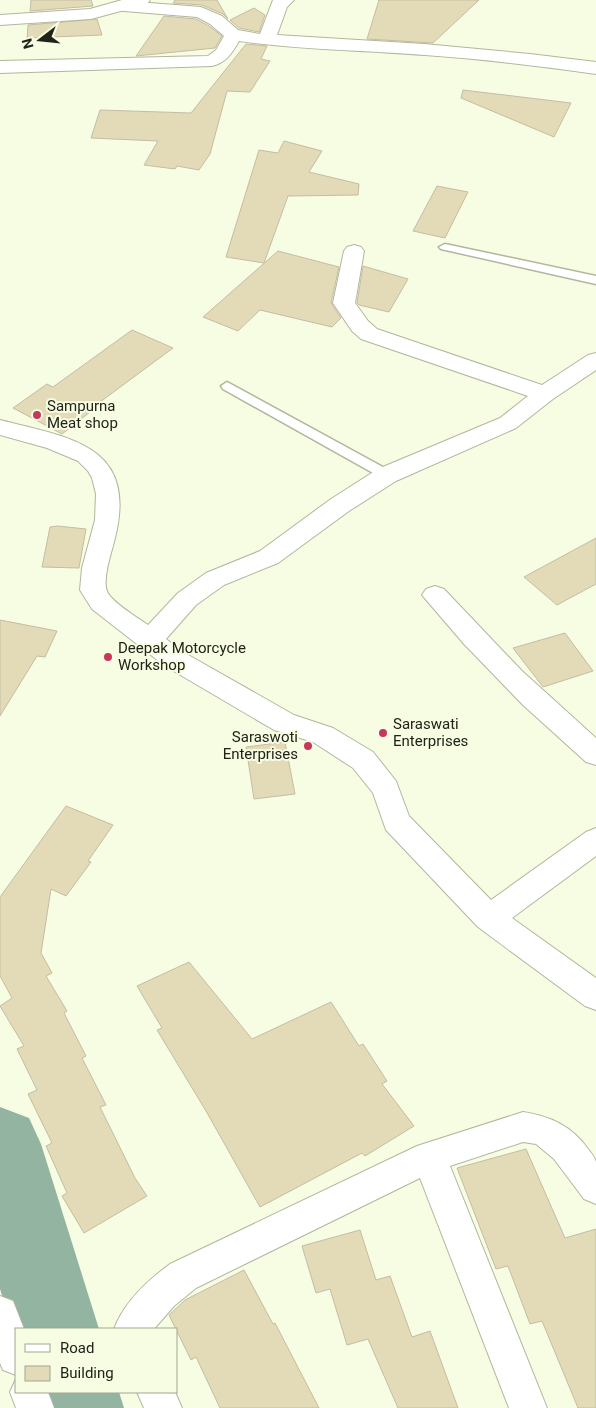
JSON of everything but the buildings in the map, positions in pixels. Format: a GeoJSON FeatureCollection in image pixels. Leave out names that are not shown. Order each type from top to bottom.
{"type":"FeatureCollection","features":[{"type":"Feature","properties":{"kind":"street"},"geometry":{"type":"LineString","coordinates":[[267,40],[279,4],[285,0]]}},
{"type":"Feature","properties":{"kind":"street"},"geometry":{"type":"LineString","coordinates":[[0,20],[84,15],[133,3],[201,12],[216,20],[233,35],[267,40],[424,49],[530,59],[596,68]]}},
{"type":"Feature","properties":{"kind":"street"},"geometry":{"type":"LineString","coordinates":[[0,67],[212,60],[223,54],[233,35]]}},
{"type":"Feature","properties":{"kind":"street"},"geometry":{"type":"LineString","coordinates":[[354,251],[344,303],[360,326],[369,334],[545,394]]}},
{"type":"Feature","properties":{"kind":"street"},"geometry":{"type":"LineString","coordinates":[[150,639],[186,599],[215,579],[269,557],[340,505],[387,475],[508,423],[545,394],[596,360]]}},
{"type":"Feature","properties":{"kind":"street"},"geometry":{"type":"LineString","coordinates":[[0,427],[55,443],[86,456],[97,466],[104,478],[108,494],[107,520],[95,568],[93,590],[101,603],[174,659],[284,724],[323,735],[362,760],[386,789],[396,822],[489,918],[596,996]]}},
{"type":"Feature","properties":{"kind":"street"},"geometry":{"type":"LineString","coordinates":[[435,595],[477,643],[556,722],[596,754]]}},
{"type":"Feature","properties":{"kind":"street"},"geometry":{"type":"LineString","coordinates":[[489,918],[596,840]]}},
{"type":"Feature","properties":{"kind":"street"},"geometry":{"type":"LineString","coordinates":[[133,1328],[149,1304],[183,1276],[429,1157],[523,1127],[548,1132],[560,1140],[596,1188]]}},
{"type":"Feature","properties":{"kind":"street"},"geometry":{"type":"LineString","coordinates":[[429,1157],[528,1408]]}},
{"type":"Feature","properties":{"kind":"street"},"geometry":{"type":"LineString","coordinates":[[0,1314],[15,1354]]}},
{"type":"Feature","properties":{"kind":"street"},"geometry":{"type":"LineString","coordinates":[[29,1393],[35,1408]]}},
{"type":"Feature","properties":{"kind":"street"},"geometry":{"type":"LineString","coordinates":[[156,1393],[163,1408]]}},
{"type":"Feature","properties":{"kind":"lane"},"geometry":{"type":"LineString","coordinates":[[445,247],[596,280]]}},
{"type":"Feature","properties":{"kind":"lane"},"geometry":{"type":"LineString","coordinates":[[227,386],[387,475]]}},
{"type":"Feature","properties":{"kind":"waterway"},"geometry":{"type":"LineString","coordinates":[[0,1144],[55,1328]]}},
{"type":"Feature","properties":{"kind":"waterway"},"geometry":{"type":"LineString","coordinates":[[74,1393],[79,1408]]}},
{"type":"Feature","properties":{"kind":"place","name":"Sampurna Meat shop"},"geometry":{"type":"Point","coordinates":[37,415]}},
{"type":"Feature","properties":{"kind":"place","name":"Deepak Motorcycle Workshop"},"geometry":{"type":"Point","coordinates":[108,657]}},
{"type":"Feature","properties":{"kind":"place","name":"Saraswati Enterprises"},"geometry":{"type":"Point","coordinates":[383,733]}},
{"type":"Feature","properties":{"kind":"place","name":"Saraswoti Enterprises"},"geometry":{"type":"Point","coordinates":[308,746]}}]}
